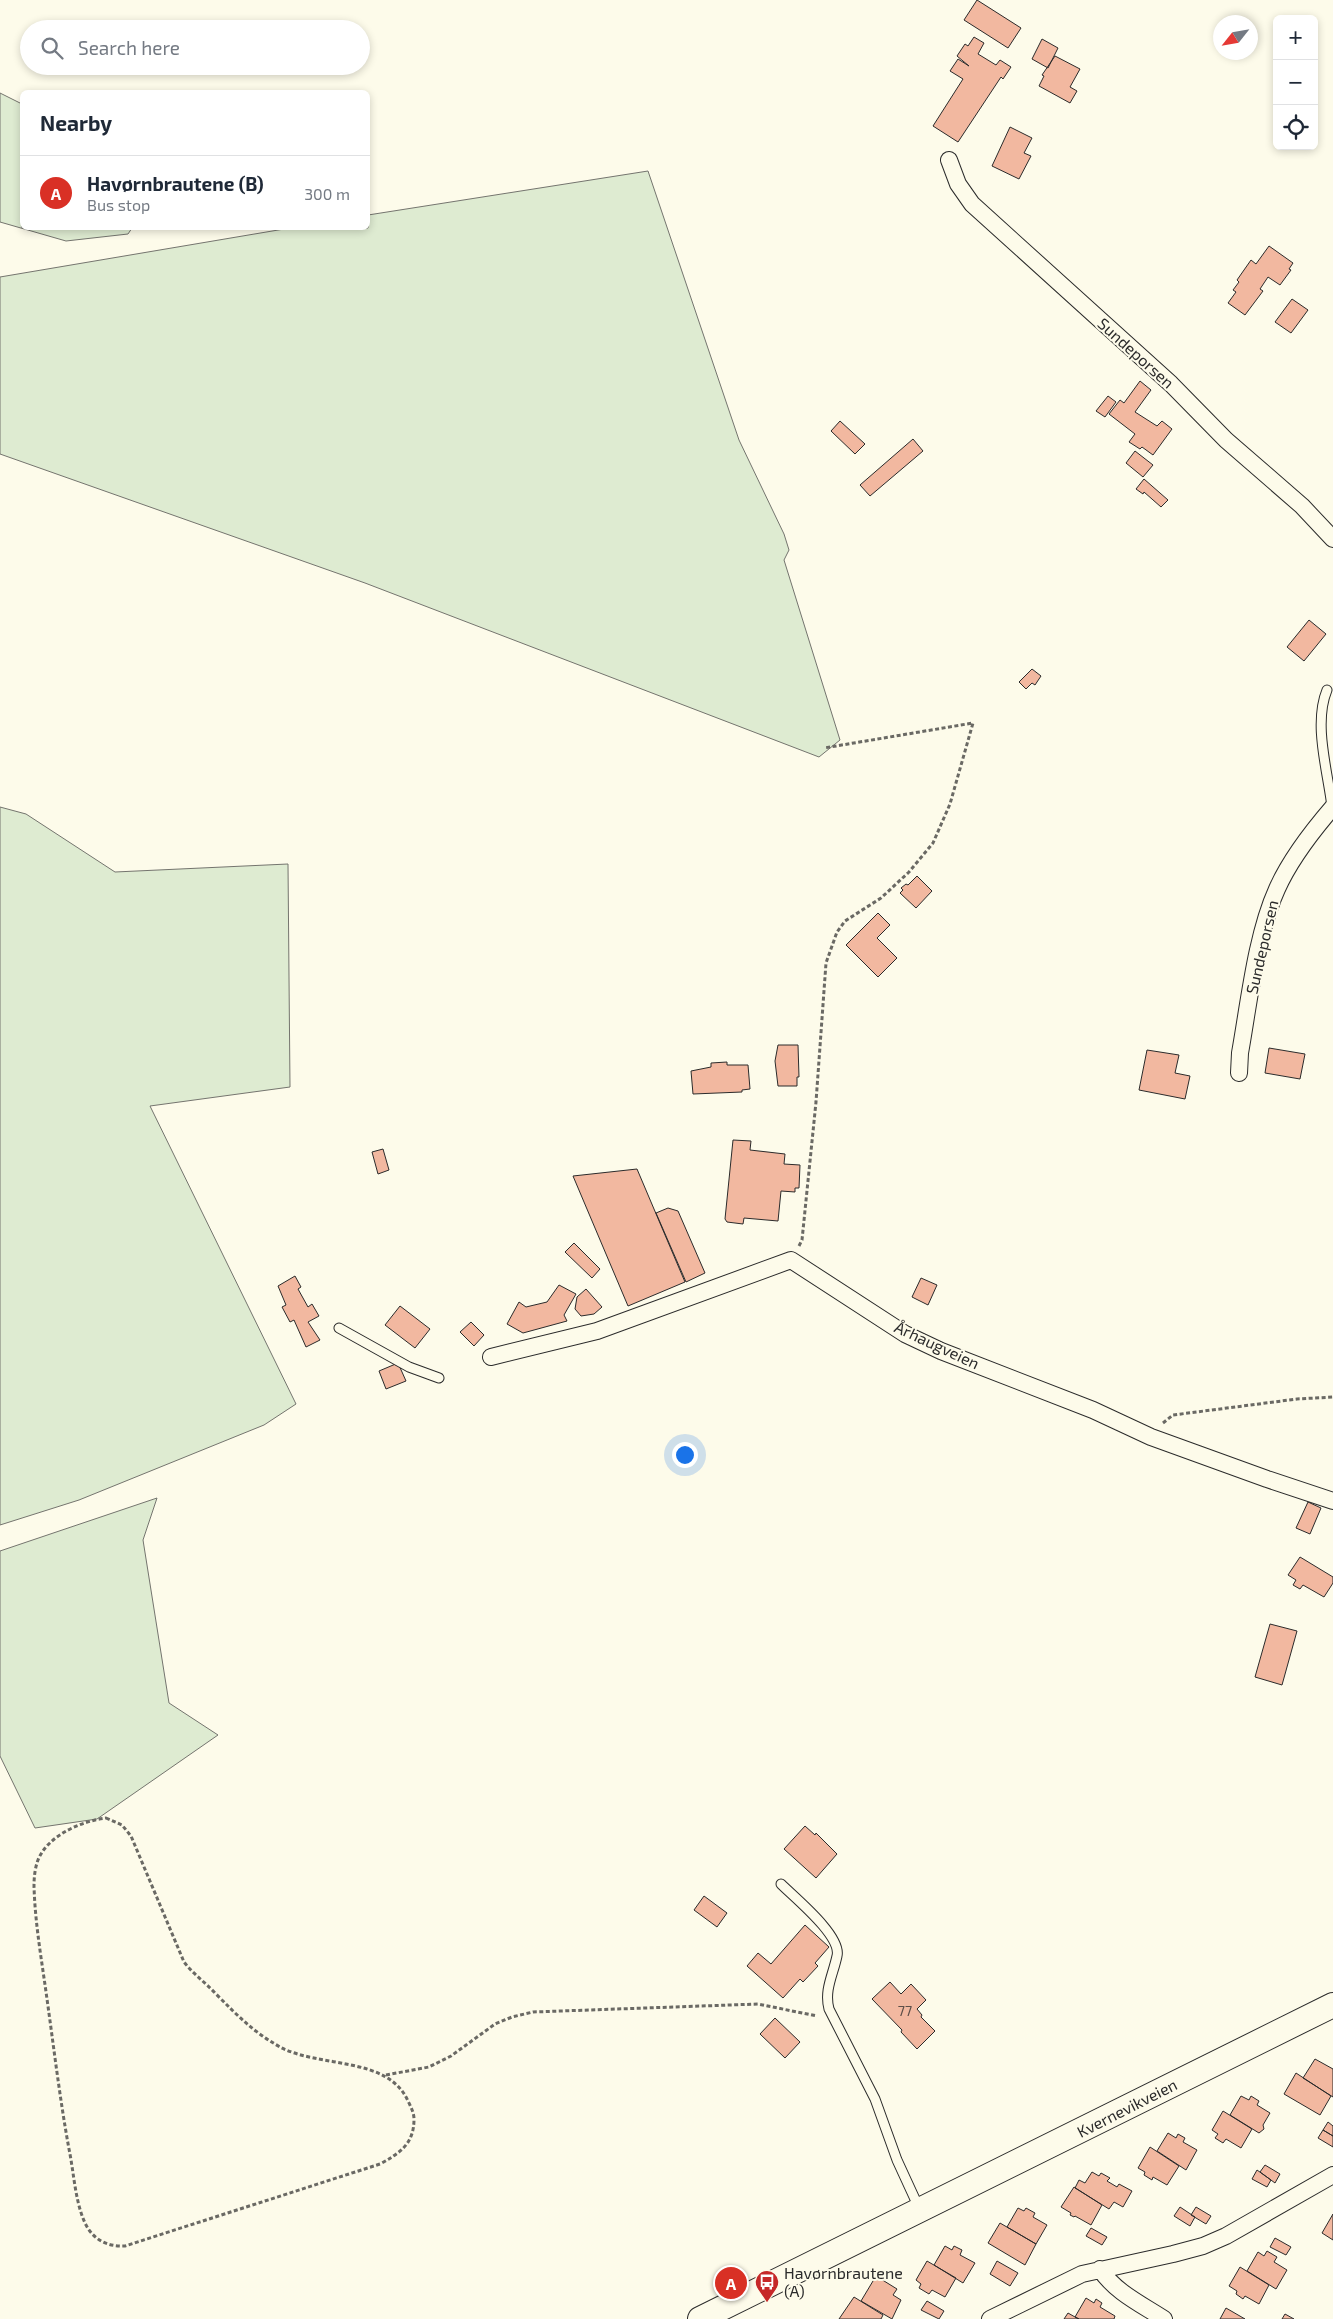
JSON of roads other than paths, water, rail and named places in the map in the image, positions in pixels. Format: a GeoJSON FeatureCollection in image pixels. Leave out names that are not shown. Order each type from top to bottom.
{"type":"FeatureCollection","features":[{"type":"Feature","properties":{"kind":"main road","name":"Kvernevikveien"},"geometry":{"type":"LineString","coordinates":[[700,2319],[1333,2005]]}},
{"type":"Feature","properties":{"kind":"street","name":"Sundeporsen"},"geometry":{"type":"LineString","coordinates":[[949,160],[958,184],[972,204],[1171,384],[1226,440],[1302,506],[1333,539]]}},
{"type":"Feature","properties":{"kind":"street","name":"Sundeporsen"},"geometry":{"type":"LineString","coordinates":[[1239,1073],[1240,1054],[1264,929],[1271,903],[1286,871],[1333,807]]}},
{"type":"Feature","properties":{"kind":"street","name":"Århaugveien"},"geometry":{"type":"LineString","coordinates":[[491,1357],[597,1331],[791,1260],[905,1334],[941,1351],[1093,1410],[1151,1437],[1267,1480],[1333,1501]]}},
{"type":"Feature","properties":{"kind":"street"},"geometry":{"type":"LineString","coordinates":[[990,2319],[1082,2274],[1203,2246],[1226,2236],[1333,2175]]}},
{"type":"Feature","properties":{"kind":"street"},"geometry":{"type":"LineString","coordinates":[[1100,2269],[1107,2280],[1117,2289],[1164,2319]]}},
{"type":"Feature","properties":{"kind":"lane","name":"Sundeporsen"},"geometry":{"type":"LineString","coordinates":[[1327,690],[1322,704],[1321,720],[1325,772],[1333,807]]}},
{"type":"Feature","properties":{"kind":"lane"},"geometry":{"type":"LineString","coordinates":[[339,1328],[409,1367],[439,1378]]}},
{"type":"Feature","properties":{"kind":"lane"},"geometry":{"type":"LineString","coordinates":[[781,1884],[827,1930],[836,1944],[838,1954],[827,1995],[833,2018],[875,2099],[897,2160],[920,2210]]}},
{"type":"Feature","properties":{"kind":"place","name":"Havørnbrautene (B)"},"geometry":{"type":"Point","coordinates":[731,2283]}},
{"type":"Feature","properties":{"kind":"place","name":"Havørnbrautene (A)"},"geometry":{"type":"Point","coordinates":[767,2303]}}]}
